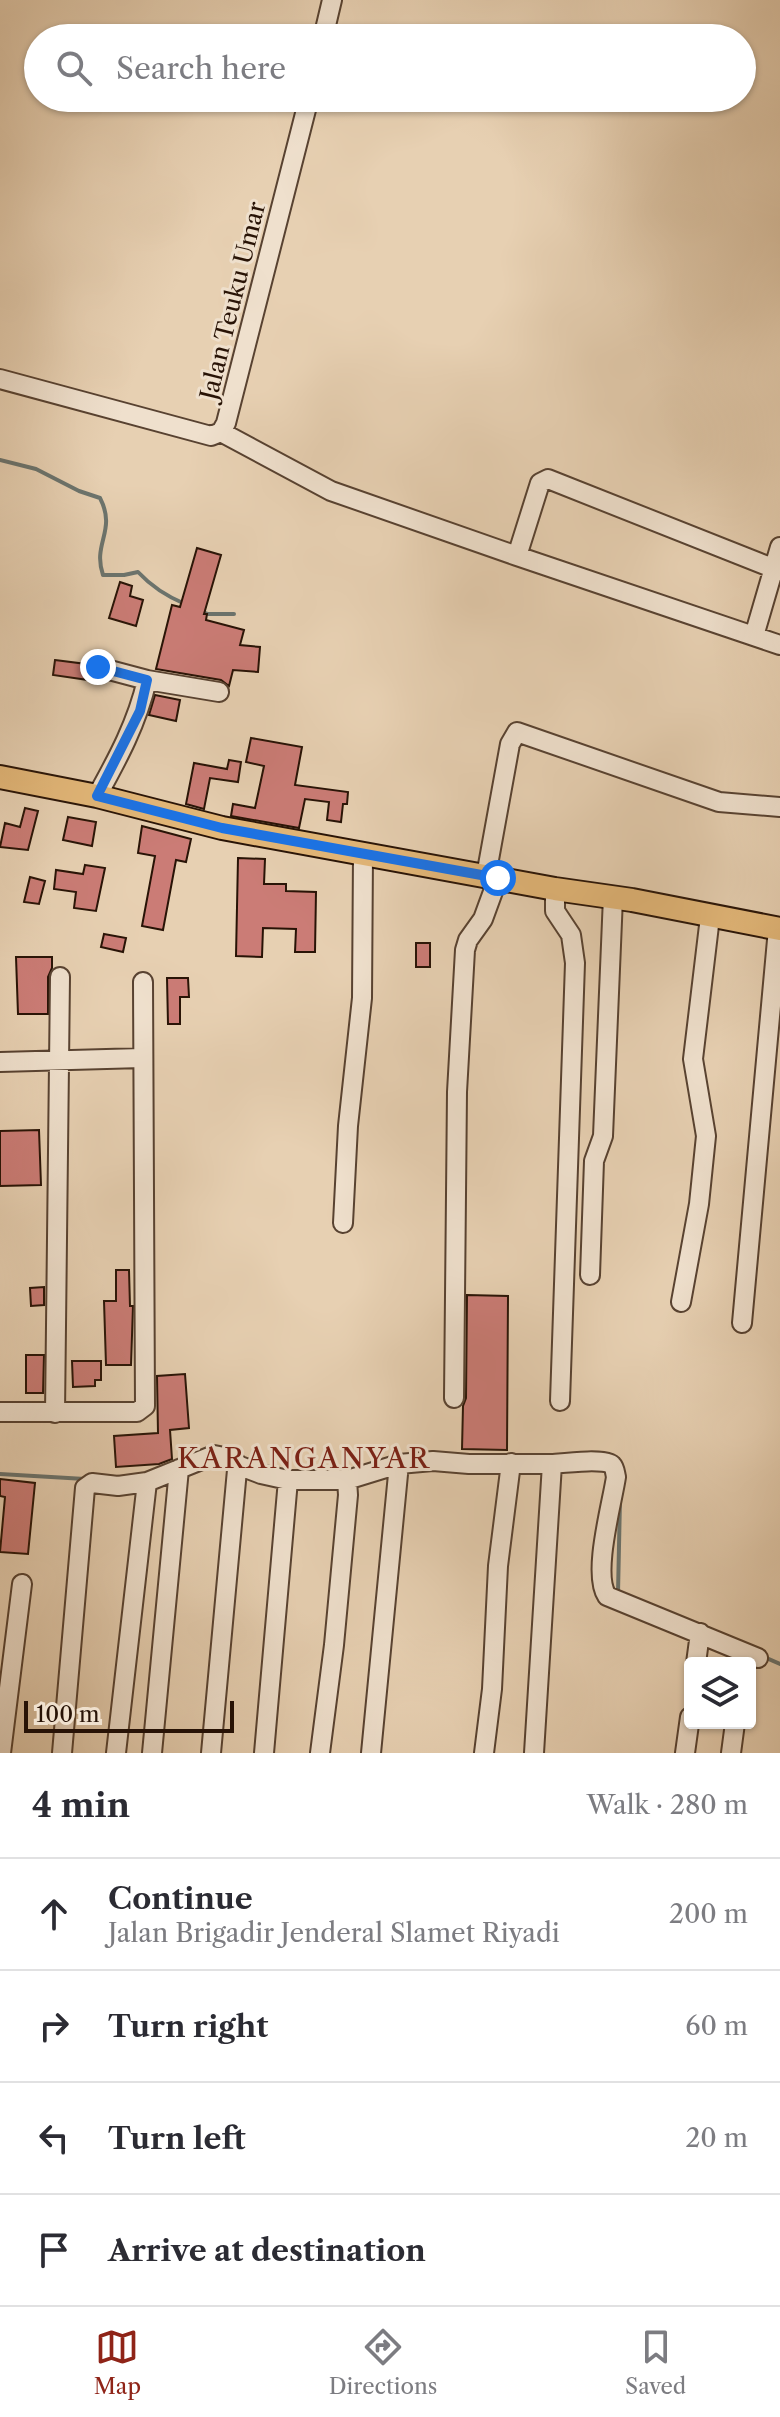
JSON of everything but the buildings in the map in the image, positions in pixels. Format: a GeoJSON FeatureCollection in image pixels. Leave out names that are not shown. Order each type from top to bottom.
{"type":"FeatureCollection","features":[{"type":"Feature","properties":{"kind":"main road"},"geometry":{"type":"LineString","coordinates":[[0,777],[97,796],[222,828],[779,929]]}},
{"type":"Feature","properties":{"kind":"street"},"geometry":{"type":"LineString","coordinates":[[326,24],[332,0]]}},
{"type":"Feature","properties":{"kind":"street","name":"Jalan Teuku Umar"},"geometry":{"type":"LineString","coordinates":[[0,379],[211,436],[221,432],[230,408],[305,112]]}},
{"type":"Feature","properties":{"kind":"street"},"geometry":{"type":"LineString","coordinates":[[221,432],[331,491],[780,645]]}},
{"type":"Feature","properties":{"kind":"street"},"geometry":{"type":"LineString","coordinates":[[517,556],[540,483],[548,479],[777,570]]}},
{"type":"Feature","properties":{"kind":"street"},"geometry":{"type":"LineString","coordinates":[[754,636],[777,570],[780,547]]}},
{"type":"Feature","properties":{"kind":"street"},"geometry":{"type":"LineString","coordinates":[[98,667],[147,680],[219,692]]}},
{"type":"Feature","properties":{"kind":"street"},"geometry":{"type":"LineString","coordinates":[[97,796],[140,711],[147,680]]}},
{"type":"Feature","properties":{"kind":"street"},"geometry":{"type":"LineString","coordinates":[[454,1398],[457,1092],[465,950],[468,940],[483,919],[492,877],[510,744],[517,732],[719,802],[780,807]]}},
{"type":"Feature","properties":{"kind":"street"},"geometry":{"type":"LineString","coordinates":[[343,1223],[348,1126],[362,998],[363,855]]}},
{"type":"Feature","properties":{"kind":"street"},"geometry":{"type":"LineString","coordinates":[[555,889],[555,911],[575,945],[560,1401]]}},
{"type":"Feature","properties":{"kind":"street"},"geometry":{"type":"LineString","coordinates":[[590,1275],[594,1161],[603,1136],[613,897]]}},
{"type":"Feature","properties":{"kind":"street"},"geometry":{"type":"LineString","coordinates":[[681,1302],[699,1204],[705,1148],[705,1120],[693,1059],[710,917]]}},
{"type":"Feature","properties":{"kind":"street"},"geometry":{"type":"LineString","coordinates":[[742,1323],[779,929]]}},
{"type":"Feature","properties":{"kind":"street"},"geometry":{"type":"LineString","coordinates":[[55,1413],[60,977]]}},
{"type":"Feature","properties":{"kind":"street"},"geometry":{"type":"LineString","coordinates":[[0,1412],[137,1412],[145,1406],[143,982]]}},
{"type":"Feature","properties":{"kind":"street"},"geometry":{"type":"LineString","coordinates":[[0,1062],[142,1058]]}},
{"type":"Feature","properties":{"kind":"street"},"geometry":{"type":"LineString","coordinates":[[62,1753],[85,1488],[92,1483],[118,1486],[147,1482],[214,1455],[230,1458],[240,1466],[261,1474],[288,1480],[347,1480],[399,1464],[433,1461],[552,1464],[602,1461],[612,1465],[616,1477],[602,1565],[602,1587],[607,1596],[700,1633],[746,1657]]}},
{"type":"Feature","properties":{"kind":"street"},"geometry":{"type":"LineString","coordinates":[[484,1753],[492,1689],[498,1566],[511,1463]]}},
{"type":"Feature","properties":{"kind":"street"},"geometry":{"type":"LineString","coordinates":[[371,1753],[399,1464]]}},
{"type":"Feature","properties":{"kind":"street"},"geometry":{"type":"LineString","coordinates":[[534,1753],[552,1464]]}},
{"type":"Feature","properties":{"kind":"street"},"geometry":{"type":"LineString","coordinates":[[211,1753],[237,1470],[240,1466]]}},
{"type":"Feature","properties":{"kind":"street"},"geometry":{"type":"LineString","coordinates":[[152,1753],[179,1469]]}},
{"type":"Feature","properties":{"kind":"street"},"geometry":{"type":"LineString","coordinates":[[264,1753],[288,1480]]}},
{"type":"Feature","properties":{"kind":"street"},"geometry":{"type":"LineString","coordinates":[[320,1753],[334,1645],[347,1480]]}},
{"type":"Feature","properties":{"kind":"street"},"geometry":{"type":"LineString","coordinates":[[116,1753],[147,1482]]}},
{"type":"Feature","properties":{"kind":"street"},"geometry":{"type":"LineString","coordinates":[[1,1753],[22,1584]]}},
{"type":"Feature","properties":{"kind":"street"},"geometry":{"type":"LineString","coordinates":[[697,1657],[700,1633]]}},
{"type":"Feature","properties":{"kind":"street"},"geometry":{"type":"LineString","coordinates":[[685,1753],[688,1729]]}},
{"type":"Feature","properties":{"kind":"street"},"geometry":{"type":"LineString","coordinates":[[731,1753],[734,1729]]}},
{"type":"Feature","properties":{"kind":"waterway"},"geometry":{"type":"LineString","coordinates":[[0,460],[36,469],[100,498],[106,519],[100,554],[103,575],[138,572],[160,591],[185,604]]}},
{"type":"Feature","properties":{"kind":"waterway"},"geometry":{"type":"LineString","coordinates":[[200,611],[234,614]]}},
{"type":"Feature","properties":{"kind":"waterway"},"geometry":{"type":"LineString","coordinates":[[0,1474],[85,1479]]}},
{"type":"Feature","properties":{"kind":"waterway"},"geometry":{"type":"LineString","coordinates":[[618,1593],[620,1499]]}},
{"type":"Feature","properties":{"kind":"waterway"},"geometry":{"type":"LineString","coordinates":[[762,1656],[780,1664]]}},
{"type":"Feature","properties":{"kind":"district","name":"KARANGANYAR"},"geometry":{"type":"Point","coordinates":[304,1458]}},
{"type":"Feature","properties":{"kind":"route"},"geometry":{"type":"LineString","coordinates":[[98,667],[147,680],[140,711],[97,796],[222,828],[498,878]]}}]}
